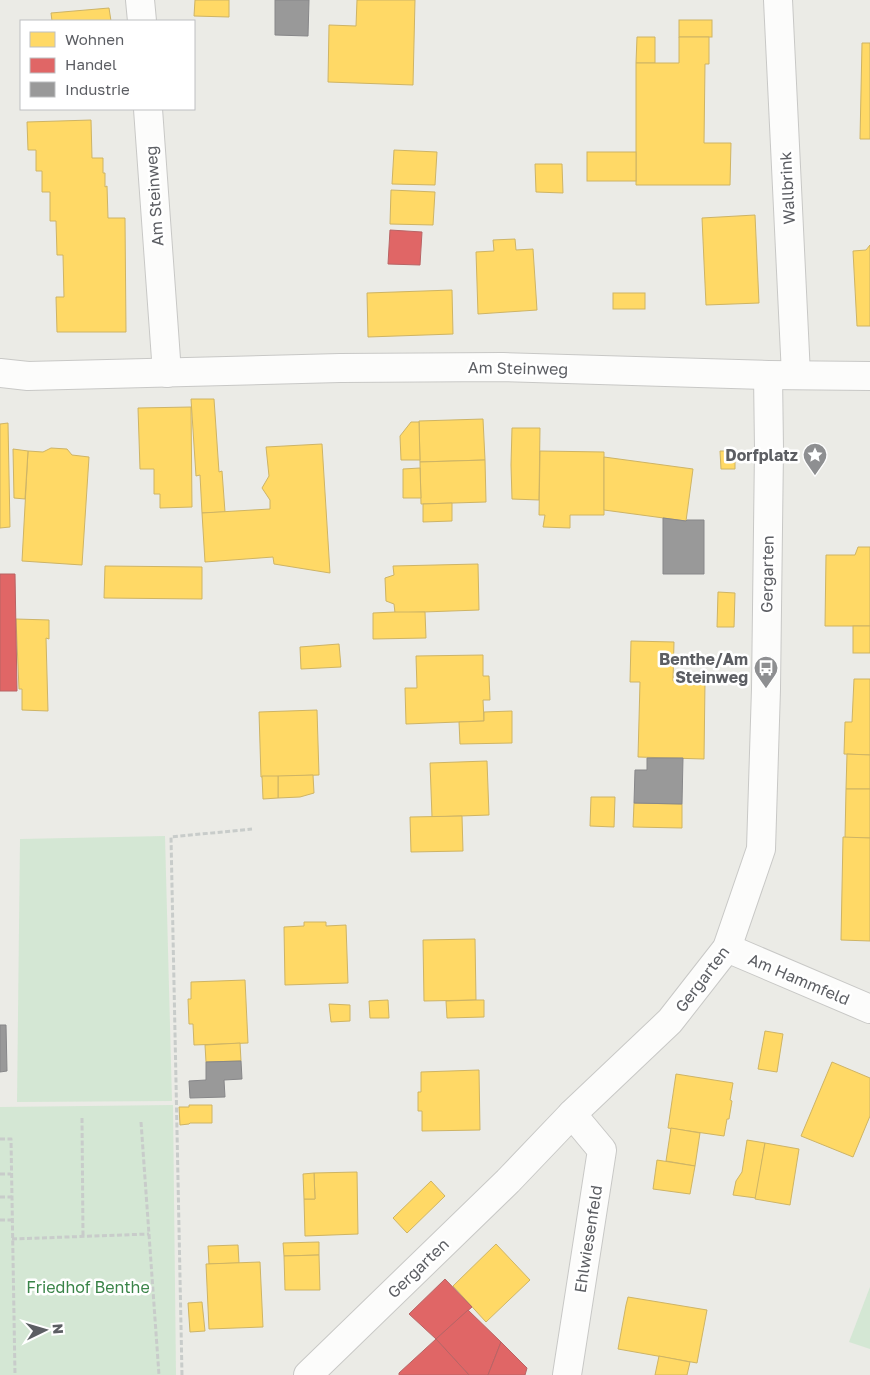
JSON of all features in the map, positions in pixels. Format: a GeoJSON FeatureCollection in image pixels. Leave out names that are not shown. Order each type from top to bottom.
{"type":"FeatureCollection","features":[{"type":"Feature","properties":{"kind":"street"},"geometry":{"type":"LineString","coordinates":[[140,0],[142,20]]}},
{"type":"Feature","properties":{"kind":"street","name":"Wallbrink"},"geometry":{"type":"LineString","coordinates":[[778,0],[796,375]]}},
{"type":"Feature","properties":{"kind":"street","name":"Am Steinweg"},"geometry":{"type":"LineString","coordinates":[[148,110],[167,373]]}},
{"type":"Feature","properties":{"kind":"street","name":"Am Steinweg"},"geometry":{"type":"LineString","coordinates":[[0,373],[28,376],[503,367],[768,375],[870,376]]}},
{"type":"Feature","properties":{"kind":"street","name":"Gergarten"},"geometry":{"type":"LineString","coordinates":[[308,1375],[508,1181],[572,1114],[670,1020],[727,948],[761,848],[766,689],[768,375]]}},
{"type":"Feature","properties":{"kind":"street","name":"Am Hammfeld"},"geometry":{"type":"LineString","coordinates":[[727,948],[870,1008]]}},
{"type":"Feature","properties":{"kind":"street","name":"Ehlwiesenfeld"},"geometry":{"type":"LineString","coordinates":[[568,1375],[602,1150],[572,1114]]}},
{"type":"Feature","properties":{"kind":"path"},"geometry":{"type":"LineString","coordinates":[[182,1375],[171,837],[252,829]]}},
{"type":"Feature","properties":{"kind":"path"},"geometry":{"type":"LineString","coordinates":[[82,1118],[83,1236]]}},
{"type":"Feature","properties":{"kind":"path"},"geometry":{"type":"LineString","coordinates":[[141,1122],[159,1375]]}},
{"type":"Feature","properties":{"kind":"path"},"geometry":{"type":"LineString","coordinates":[[0,1139],[11,1139],[15,1375]]}},
{"type":"Feature","properties":{"kind":"path"},"geometry":{"type":"LineString","coordinates":[[0,1174],[11,1174]]}},
{"type":"Feature","properties":{"kind":"path"},"geometry":{"type":"LineString","coordinates":[[0,1198],[12,1198]]}},
{"type":"Feature","properties":{"kind":"path"},"geometry":{"type":"LineString","coordinates":[[0,1220],[12,1220]]}},
{"type":"Feature","properties":{"kind":"path"},"geometry":{"type":"LineString","coordinates":[[12,1239],[149,1234]]}},
{"type":"Feature","properties":{"kind":"green space"},"geometry":{"type":"Polygon","coordinates":[[[165,836],[172,1101],[17,1102],[20,839],[165,836]]]}},
{"type":"Feature","properties":{"kind":"green space","name":"Friedhof Benthe"},"geometry":{"type":"Polygon","coordinates":[[[173,1105],[176,1375],[0,1375],[0,1107],[173,1105]]]}},
{"type":"Feature","properties":{"kind":"green space"},"geometry":{"type":"Polygon","coordinates":[[[870,1287],[870,1349],[849,1342],[870,1287]]]}},
{"type":"Feature","properties":{"kind":"building: Wohnen"},"geometry":{"type":"Polygon","coordinates":[[[195,0],[229,0],[229,17],[194,16],[195,0]]]}},
{"type":"Feature","properties":{"kind":"building: Wohnen"},"geometry":{"type":"Polygon","coordinates":[[[357,0],[415,0],[413,85],[328,82],[329,25],[356,26],[357,0]]]}},
{"type":"Feature","properties":{"kind":"building: Wohnen"},"geometry":{"type":"Polygon","coordinates":[[[109,8],[111,20],[52,20],[51,13],[109,8]]]}},
{"type":"Feature","properties":{"kind":"building: Wohnen"},"geometry":{"type":"Polygon","coordinates":[[[679,20],[712,20],[712,37],[679,37],[679,20]]]}},
{"type":"Feature","properties":{"kind":"building: Wohnen"},"geometry":{"type":"Polygon","coordinates":[[[637,37],[655,37],[655,63],[636,63],[637,37]]]}},
{"type":"Feature","properties":{"kind":"building: Wohnen"},"geometry":{"type":"Polygon","coordinates":[[[679,37],[709,37],[709,64],[705,64],[704,143],[731,143],[730,185],[636,185],[636,63],[679,63],[679,37]]]}},
{"type":"Feature","properties":{"kind":"building: Wohnen"},"geometry":{"type":"Polygon","coordinates":[[[862,43],[870,43],[870,139],[860,139],[862,43]]]}},
{"type":"Feature","properties":{"kind":"building: Wohnen"},"geometry":{"type":"Polygon","coordinates":[[[91,120],[92,158],[103,158],[105,187],[107,186],[108,218],[125,218],[126,332],[57,332],[56,297],[64,297],[63,255],[57,255],[56,221],[50,221],[50,192],[42,192],[42,171],[36,171],[36,150],[28,150],[27,122],[91,120]]]}},
{"type":"Feature","properties":{"kind":"building: Wohnen"},"geometry":{"type":"Polygon","coordinates":[[[394,150],[437,152],[435,185],[392,184],[394,150]]]}},
{"type":"Feature","properties":{"kind":"building: Wohnen"},"geometry":{"type":"Polygon","coordinates":[[[587,152],[636,152],[636,181],[587,181],[587,152]]]}},
{"type":"Feature","properties":{"kind":"building: Wohnen"},"geometry":{"type":"Polygon","coordinates":[[[535,164],[562,164],[563,193],[536,192],[535,164]]]}},
{"type":"Feature","properties":{"kind":"building: Wohnen"},"geometry":{"type":"Polygon","coordinates":[[[391,190],[435,192],[433,225],[390,224],[391,190]]]}},
{"type":"Feature","properties":{"kind":"building: Wohnen"},"geometry":{"type":"Polygon","coordinates":[[[755,215],[759,303],[706,305],[702,218],[755,215]]]}},
{"type":"Feature","properties":{"kind":"building: Wohnen"},"geometry":{"type":"Polygon","coordinates":[[[515,239],[516,250],[533,249],[537,310],[478,314],[476,252],[494,251],[493,240],[515,239]]]}},
{"type":"Feature","properties":{"kind":"building: Wohnen"},"geometry":{"type":"Polygon","coordinates":[[[870,245],[870,326],[857,326],[853,251],[866,250],[870,245]]]}},
{"type":"Feature","properties":{"kind":"building: Wohnen"},"geometry":{"type":"Polygon","coordinates":[[[452,290],[453,334],[368,337],[367,293],[452,290]]]}},
{"type":"Feature","properties":{"kind":"building: Wohnen"},"geometry":{"type":"Polygon","coordinates":[[[613,293],[645,293],[645,309],[613,309],[613,293]]]}},
{"type":"Feature","properties":{"kind":"building: Wohnen"},"geometry":{"type":"Polygon","coordinates":[[[191,399],[214,399],[219,472],[222,471],[225,512],[202,513],[200,475],[196,476],[191,399]]]}},
{"type":"Feature","properties":{"kind":"building: Wohnen"},"geometry":{"type":"Polygon","coordinates":[[[191,407],[192,507],[160,508],[160,494],[154,494],[154,469],[140,469],[138,408],[191,407]]]}},
{"type":"Feature","properties":{"kind":"building: Wohnen"},"geometry":{"type":"Polygon","coordinates":[[[483,419],[485,460],[420,462],[419,421],[483,419]]]}},
{"type":"Feature","properties":{"kind":"building: Wohnen"},"geometry":{"type":"Polygon","coordinates":[[[411,422],[419,422],[420,460],[401,460],[400,436],[411,422]]]}},
{"type":"Feature","properties":{"kind":"building: Wohnen"},"geometry":{"type":"Polygon","coordinates":[[[8,423],[10,527],[0,528],[0,424],[8,423]]]}},
{"type":"Feature","properties":{"kind":"building: Wohnen"},"geometry":{"type":"Polygon","coordinates":[[[512,428],[540,428],[539,500],[512,499],[512,428]]]}},
{"type":"Feature","properties":{"kind":"building: Wohnen"},"geometry":{"type":"Polygon","coordinates":[[[322,444],[330,573],[274,564],[273,557],[205,562],[202,513],[270,509],[270,500],[262,488],[269,476],[266,447],[322,444]]]}},
{"type":"Feature","properties":{"kind":"building: Wohnen"},"geometry":{"type":"Polygon","coordinates":[[[51,448],[67,449],[72,455],[89,457],[82,565],[22,561],[28,451],[43,452],[51,448]]]}},
{"type":"Feature","properties":{"kind":"building: Wohnen"},"geometry":{"type":"Polygon","coordinates":[[[13,449],[28,451],[25,499],[14,498],[13,449]]]}},
{"type":"Feature","properties":{"kind":"building: Wohnen"},"geometry":{"type":"Polygon","coordinates":[[[540,451],[604,452],[604,515],[570,515],[570,528],[543,527],[545,515],[539,515],[540,451]]]}},
{"type":"Feature","properties":{"kind":"building: Wohnen"},"geometry":{"type":"Polygon","coordinates":[[[720,451],[735,451],[735,469],[721,469],[720,451]]]}},
{"type":"Feature","properties":{"kind":"building: Wohnen"},"geometry":{"type":"Polygon","coordinates":[[[604,457],[693,469],[686,521],[604,510],[604,457]]]}},
{"type":"Feature","properties":{"kind":"building: Wohnen"},"geometry":{"type":"Polygon","coordinates":[[[485,460],[486,502],[421,504],[420,462],[485,460]]]}},
{"type":"Feature","properties":{"kind":"building: Wohnen"},"geometry":{"type":"Polygon","coordinates":[[[420,468],[421,498],[403,498],[403,469],[420,468]]]}},
{"type":"Feature","properties":{"kind":"building: Wohnen"},"geometry":{"type":"Polygon","coordinates":[[[452,503],[452,521],[423,522],[423,504],[452,503]]]}},
{"type":"Feature","properties":{"kind":"building: Wohnen"},"geometry":{"type":"Polygon","coordinates":[[[858,547],[870,547],[870,626],[825,626],[826,555],[855,555],[858,547]]]}},
{"type":"Feature","properties":{"kind":"building: Wohnen"},"geometry":{"type":"Polygon","coordinates":[[[478,564],[479,610],[395,613],[394,604],[386,601],[385,578],[394,575],[393,566],[478,564]]]}},
{"type":"Feature","properties":{"kind":"building: Wohnen"},"geometry":{"type":"Polygon","coordinates":[[[105,566],[202,567],[202,599],[104,598],[105,566]]]}},
{"type":"Feature","properties":{"kind":"building: Wohnen"},"geometry":{"type":"Polygon","coordinates":[[[718,592],[735,593],[734,627],[717,627],[718,592]]]}},
{"type":"Feature","properties":{"kind":"building: Wohnen"},"geometry":{"type":"Polygon","coordinates":[[[425,612],[426,638],[373,639],[373,613],[425,612]]]}},
{"type":"Feature","properties":{"kind":"building: Wohnen"},"geometry":{"type":"Polygon","coordinates":[[[16,619],[49,620],[49,639],[46,638],[48,711],[22,710],[22,689],[19,689],[16,619]]]}},
{"type":"Feature","properties":{"kind":"building: Wohnen"},"geometry":{"type":"Polygon","coordinates":[[[853,626],[870,626],[870,653],[853,653],[853,626]]]}},
{"type":"Feature","properties":{"kind":"building: Wohnen"},"geometry":{"type":"Polygon","coordinates":[[[631,641],[674,642],[673,681],[705,682],[704,759],[638,757],[640,682],[630,682],[631,641]]]}},
{"type":"Feature","properties":{"kind":"building: Wohnen"},"geometry":{"type":"Polygon","coordinates":[[[339,644],[341,667],[301,669],[300,647],[339,644]]]}},
{"type":"Feature","properties":{"kind":"building: Wohnen"},"geometry":{"type":"Polygon","coordinates":[[[483,655],[483,676],[489,676],[490,700],[483,700],[484,721],[406,724],[405,688],[417,688],[416,656],[483,655]]]}},
{"type":"Feature","properties":{"kind":"building: Wohnen"},"geometry":{"type":"Polygon","coordinates":[[[854,679],[870,679],[870,755],[844,754],[845,722],[852,722],[854,679]]]}},
{"type":"Feature","properties":{"kind":"building: Wohnen"},"geometry":{"type":"Polygon","coordinates":[[[317,710],[319,775],[261,777],[259,712],[317,710]]]}},
{"type":"Feature","properties":{"kind":"building: Wohnen"},"geometry":{"type":"Polygon","coordinates":[[[512,711],[512,743],[460,744],[459,722],[484,721],[484,712],[512,711]]]}},
{"type":"Feature","properties":{"kind":"building: Wohnen"},"geometry":{"type":"Polygon","coordinates":[[[847,754],[870,755],[870,789],[846,789],[847,754]]]}},
{"type":"Feature","properties":{"kind":"building: Wohnen"},"geometry":{"type":"Polygon","coordinates":[[[487,761],[489,815],[432,817],[430,763],[487,761]]]}},
{"type":"Feature","properties":{"kind":"building: Wohnen"},"geometry":{"type":"Polygon","coordinates":[[[313,775],[314,793],[300,797],[278,798],[278,776],[313,775]]]}},
{"type":"Feature","properties":{"kind":"building: Wohnen"},"geometry":{"type":"Polygon","coordinates":[[[262,776],[278,776],[278,798],[263,799],[262,776]]]}},
{"type":"Feature","properties":{"kind":"building: Wohnen"},"geometry":{"type":"Polygon","coordinates":[[[846,789],[870,789],[870,838],[845,838],[846,789]]]}},
{"type":"Feature","properties":{"kind":"building: Wohnen"},"geometry":{"type":"Polygon","coordinates":[[[591,797],[615,797],[614,827],[590,826],[591,797]]]}},
{"type":"Feature","properties":{"kind":"building: Wohnen"},"geometry":{"type":"Polygon","coordinates":[[[634,803],[682,804],[682,828],[633,827],[634,803]]]}},
{"type":"Feature","properties":{"kind":"building: Wohnen"},"geometry":{"type":"Polygon","coordinates":[[[462,816],[463,851],[411,852],[410,817],[462,816]]]}},
{"type":"Feature","properties":{"kind":"building: Wohnen"},"geometry":{"type":"Polygon","coordinates":[[[843,837],[870,838],[870,941],[841,940],[843,837]]]}},
{"type":"Feature","properties":{"kind":"building: Wohnen"},"geometry":{"type":"Polygon","coordinates":[[[304,922],[326,922],[326,926],[346,925],[348,983],[285,985],[284,927],[304,926],[304,922]]]}},
{"type":"Feature","properties":{"kind":"building: Wohnen"},"geometry":{"type":"Polygon","coordinates":[[[475,939],[476,1000],[424,1001],[423,940],[475,939]]]}},
{"type":"Feature","properties":{"kind":"building: Wohnen"},"geometry":{"type":"Polygon","coordinates":[[[245,980],[248,1043],[194,1045],[193,1024],[189,1024],[188,999],[191,999],[191,982],[245,980]]]}},
{"type":"Feature","properties":{"kind":"building: Wohnen"},"geometry":{"type":"Polygon","coordinates":[[[388,1000],[389,1018],[370,1018],[369,1001],[388,1000]]]}},
{"type":"Feature","properties":{"kind":"building: Wohnen"},"geometry":{"type":"Polygon","coordinates":[[[484,1000],[484,1017],[447,1018],[446,1001],[484,1000]]]}},
{"type":"Feature","properties":{"kind":"building: Wohnen"},"geometry":{"type":"Polygon","coordinates":[[[329,1004],[350,1005],[350,1021],[331,1022],[329,1004]]]}},
{"type":"Feature","properties":{"kind":"building: Wohnen"},"geometry":{"type":"Polygon","coordinates":[[[765,1031],[783,1034],[777,1072],[758,1069],[765,1031]]]}},
{"type":"Feature","properties":{"kind":"building: Wohnen"},"geometry":{"type":"Polygon","coordinates":[[[240,1043],[241,1061],[206,1062],[205,1045],[240,1043]]]}},
{"type":"Feature","properties":{"kind":"building: Wohnen"},"geometry":{"type":"Polygon","coordinates":[[[832,1062],[870,1078],[870,1116],[853,1157],[801,1136],[832,1062]]]}},
{"type":"Feature","properties":{"kind":"building: Wohnen"},"geometry":{"type":"Polygon","coordinates":[[[479,1070],[480,1130],[422,1131],[422,1111],[418,1111],[418,1092],[421,1092],[421,1072],[479,1070]]]}},
{"type":"Feature","properties":{"kind":"building: Wohnen"},"geometry":{"type":"Polygon","coordinates":[[[676,1074],[733,1083],[729,1119],[727,1119],[724,1136],[668,1128],[676,1074]]]}},
{"type":"Feature","properties":{"kind":"building: Wohnen"},"geometry":{"type":"Polygon","coordinates":[[[189,1105],[212,1105],[212,1123],[180,1125],[179,1107],[189,1107],[189,1105]]]}},
{"type":"Feature","properties":{"kind":"building: Wohnen"},"geometry":{"type":"Polygon","coordinates":[[[671,1128],[700,1133],[695,1166],[666,1161],[671,1128]]]}},
{"type":"Feature","properties":{"kind":"building: Wohnen"},"geometry":{"type":"Polygon","coordinates":[[[747,1140],[765,1143],[756,1198],[733,1195],[736,1181],[742,1172],[747,1140]]]}},
{"type":"Feature","properties":{"kind":"building: Wohnen"},"geometry":{"type":"Polygon","coordinates":[[[765,1143],[799,1149],[790,1205],[755,1199],[765,1143]]]}},
{"type":"Feature","properties":{"kind":"building: Wohnen"},"geometry":{"type":"Polygon","coordinates":[[[657,1160],[695,1166],[690,1194],[653,1189],[657,1160]]]}},
{"type":"Feature","properties":{"kind":"building: Wohnen"},"geometry":{"type":"Polygon","coordinates":[[[357,1172],[358,1234],[305,1236],[304,1199],[315,1199],[314,1173],[357,1172]]]}},
{"type":"Feature","properties":{"kind":"building: Wohnen"},"geometry":{"type":"Polygon","coordinates":[[[314,1173],[315,1199],[304,1199],[303,1174],[314,1173]]]}},
{"type":"Feature","properties":{"kind":"building: Wohnen"},"geometry":{"type":"Polygon","coordinates":[[[431,1181],[445,1196],[407,1233],[393,1218],[431,1181]]]}},
{"type":"Feature","properties":{"kind":"building: Wohnen"},"geometry":{"type":"Polygon","coordinates":[[[319,1242],[319,1255],[284,1256],[283,1243],[319,1242]]]}},
{"type":"Feature","properties":{"kind":"building: Wohnen"},"geometry":{"type":"Polygon","coordinates":[[[496,1244],[530,1280],[486,1322],[453,1286],[496,1244]]]}},
{"type":"Feature","properties":{"kind":"building: Wohnen"},"geometry":{"type":"Polygon","coordinates":[[[238,1245],[239,1263],[209,1264],[208,1246],[238,1245]]]}},
{"type":"Feature","properties":{"kind":"building: Wohnen"},"geometry":{"type":"Polygon","coordinates":[[[319,1255],[320,1290],[285,1290],[284,1256],[319,1255]]]}},
{"type":"Feature","properties":{"kind":"building: Wohnen"},"geometry":{"type":"Polygon","coordinates":[[[260,1262],[263,1327],[209,1329],[206,1264],[260,1262]]]}},
{"type":"Feature","properties":{"kind":"building: Wohnen"},"geometry":{"type":"Polygon","coordinates":[[[628,1297],[707,1310],[697,1363],[618,1349],[628,1297]]]}},
{"type":"Feature","properties":{"kind":"building: Wohnen"},"geometry":{"type":"Polygon","coordinates":[[[202,1302],[205,1331],[190,1332],[188,1303],[202,1302]]]}},
{"type":"Feature","properties":{"kind":"building: Wohnen"},"geometry":{"type":"Polygon","coordinates":[[[659,1356],[690,1362],[687,1375],[655,1375],[659,1356]]]}},
{"type":"Feature","properties":{"kind":"building: Handel"},"geometry":{"type":"Polygon","coordinates":[[[390,230],[422,232],[420,265],[388,264],[390,230]]]}},
{"type":"Feature","properties":{"kind":"building: Handel"},"geometry":{"type":"Polygon","coordinates":[[[0,574],[15,574],[17,691],[0,691],[0,574]]]}},
{"type":"Feature","properties":{"kind":"building: Handel"},"geometry":{"type":"Polygon","coordinates":[[[445,1279],[472,1307],[436,1339],[409,1314],[445,1279]]]}},
{"type":"Feature","properties":{"kind":"building: Handel"},"geometry":{"type":"Polygon","coordinates":[[[468,1310],[501,1342],[488,1375],[469,1375],[436,1339],[468,1310]]]}},
{"type":"Feature","properties":{"kind":"building: Handel"},"geometry":{"type":"Polygon","coordinates":[[[436,1339],[469,1375],[399,1375],[399,1373],[436,1339]]]}},
{"type":"Feature","properties":{"kind":"building: Handel"},"geometry":{"type":"Polygon","coordinates":[[[501,1342],[527,1368],[525,1375],[488,1375],[501,1342]]]}},
{"type":"Feature","properties":{"kind":"building: Industrie"},"geometry":{"type":"Polygon","coordinates":[[[275,0],[309,0],[308,36],[275,35],[275,0]]]}},
{"type":"Feature","properties":{"kind":"building: Industrie"},"geometry":{"type":"Polygon","coordinates":[[[663,518],[686,521],[704,520],[704,574],[663,574],[663,518]]]}},
{"type":"Feature","properties":{"kind":"building: Industrie"},"geometry":{"type":"Polygon","coordinates":[[[647,758],[683,758],[682,804],[634,803],[635,770],[647,770],[647,758]]]}},
{"type":"Feature","properties":{"kind":"building: Industrie"},"geometry":{"type":"Polygon","coordinates":[[[0,1025],[6,1025],[7,1071],[0,1072],[0,1025]]]}},
{"type":"Feature","properties":{"kind":"building: Industrie"},"geometry":{"type":"Polygon","coordinates":[[[241,1061],[242,1079],[224,1080],[225,1097],[190,1098],[189,1081],[206,1080],[206,1062],[241,1061]]]}},
{"type":"Feature","properties":{"kind":"place","name":"Dorfplatz"},"geometry":{"type":"Point","coordinates":[815,476]}},
{"type":"Feature","properties":{"kind":"place","name":"Benthe/Am Steinweg"},"geometry":{"type":"Point","coordinates":[766,689]}}]}
